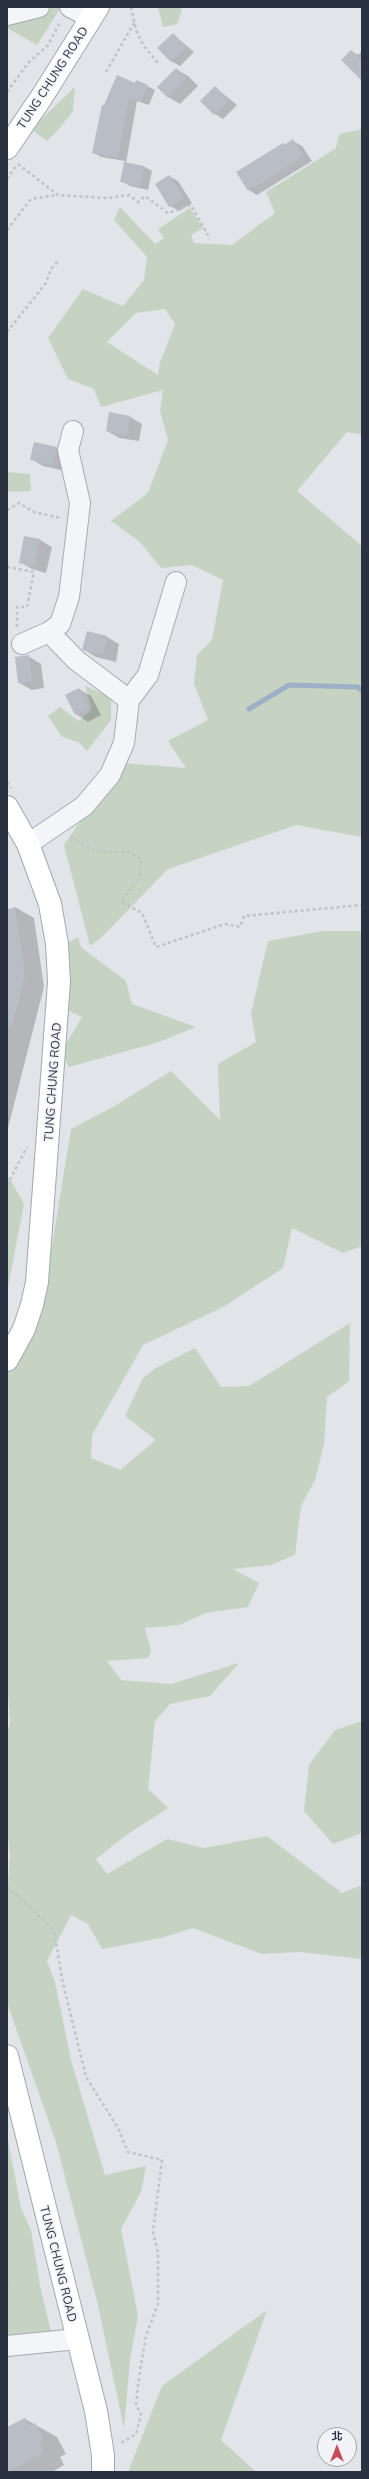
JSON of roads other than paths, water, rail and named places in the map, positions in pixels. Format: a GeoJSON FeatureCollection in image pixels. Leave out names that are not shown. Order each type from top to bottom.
{"type":"FeatureCollection","features":[{"type":"Feature","properties":{"kind":"main road","name":"TUNG CHUNG ROAD"},"geometry":{"type":"LineString","coordinates":[[12,156],[94,12]]}},
{"type":"Feature","properties":{"kind":"main road","name":"TUNG CHUNG ROAD"},"geometry":{"type":"LineString","coordinates":[[7,807],[28,844],[50,904],[54,923],[58,962],[58,1005],[36,1282],[32,1305],[24,1329],[7,1360]]}},
{"type":"Feature","properties":{"kind":"main road","name":"TUNG CHUNG ROAD"},"geometry":{"type":"LineString","coordinates":[[7,2056],[96,2411],[103,2463]]}},
{"type":"Feature","properties":{"kind":"street"},"geometry":{"type":"LineString","coordinates":[[7,15],[39,7]]}},
{"type":"Feature","properties":{"kind":"street"},"geometry":{"type":"LineString","coordinates":[[65,14],[94,12]]}},
{"type":"Feature","properties":{"kind":"street"},"geometry":{"type":"LineString","coordinates":[[22,644],[49,632],[60,624],[70,596],[80,503],[68,450],[73,431]]}},
{"type":"Feature","properties":{"kind":"street"},"geometry":{"type":"LineString","coordinates":[[28,844],[84,806],[110,775],[124,743],[129,700],[148,675],[176,582]]}},
{"type":"Feature","properties":{"kind":"street"},"geometry":{"type":"LineString","coordinates":[[49,632],[76,660],[129,700]]}},
{"type":"Feature","properties":{"kind":"street"},"geometry":{"type":"LineString","coordinates":[[7,2346],[77,2339]]}},
{"type":"Feature","properties":{"kind":"waterway"},"geometry":{"type":"LineString","coordinates":[[249,709],[289,685],[358,687],[362,691]]}}]}
